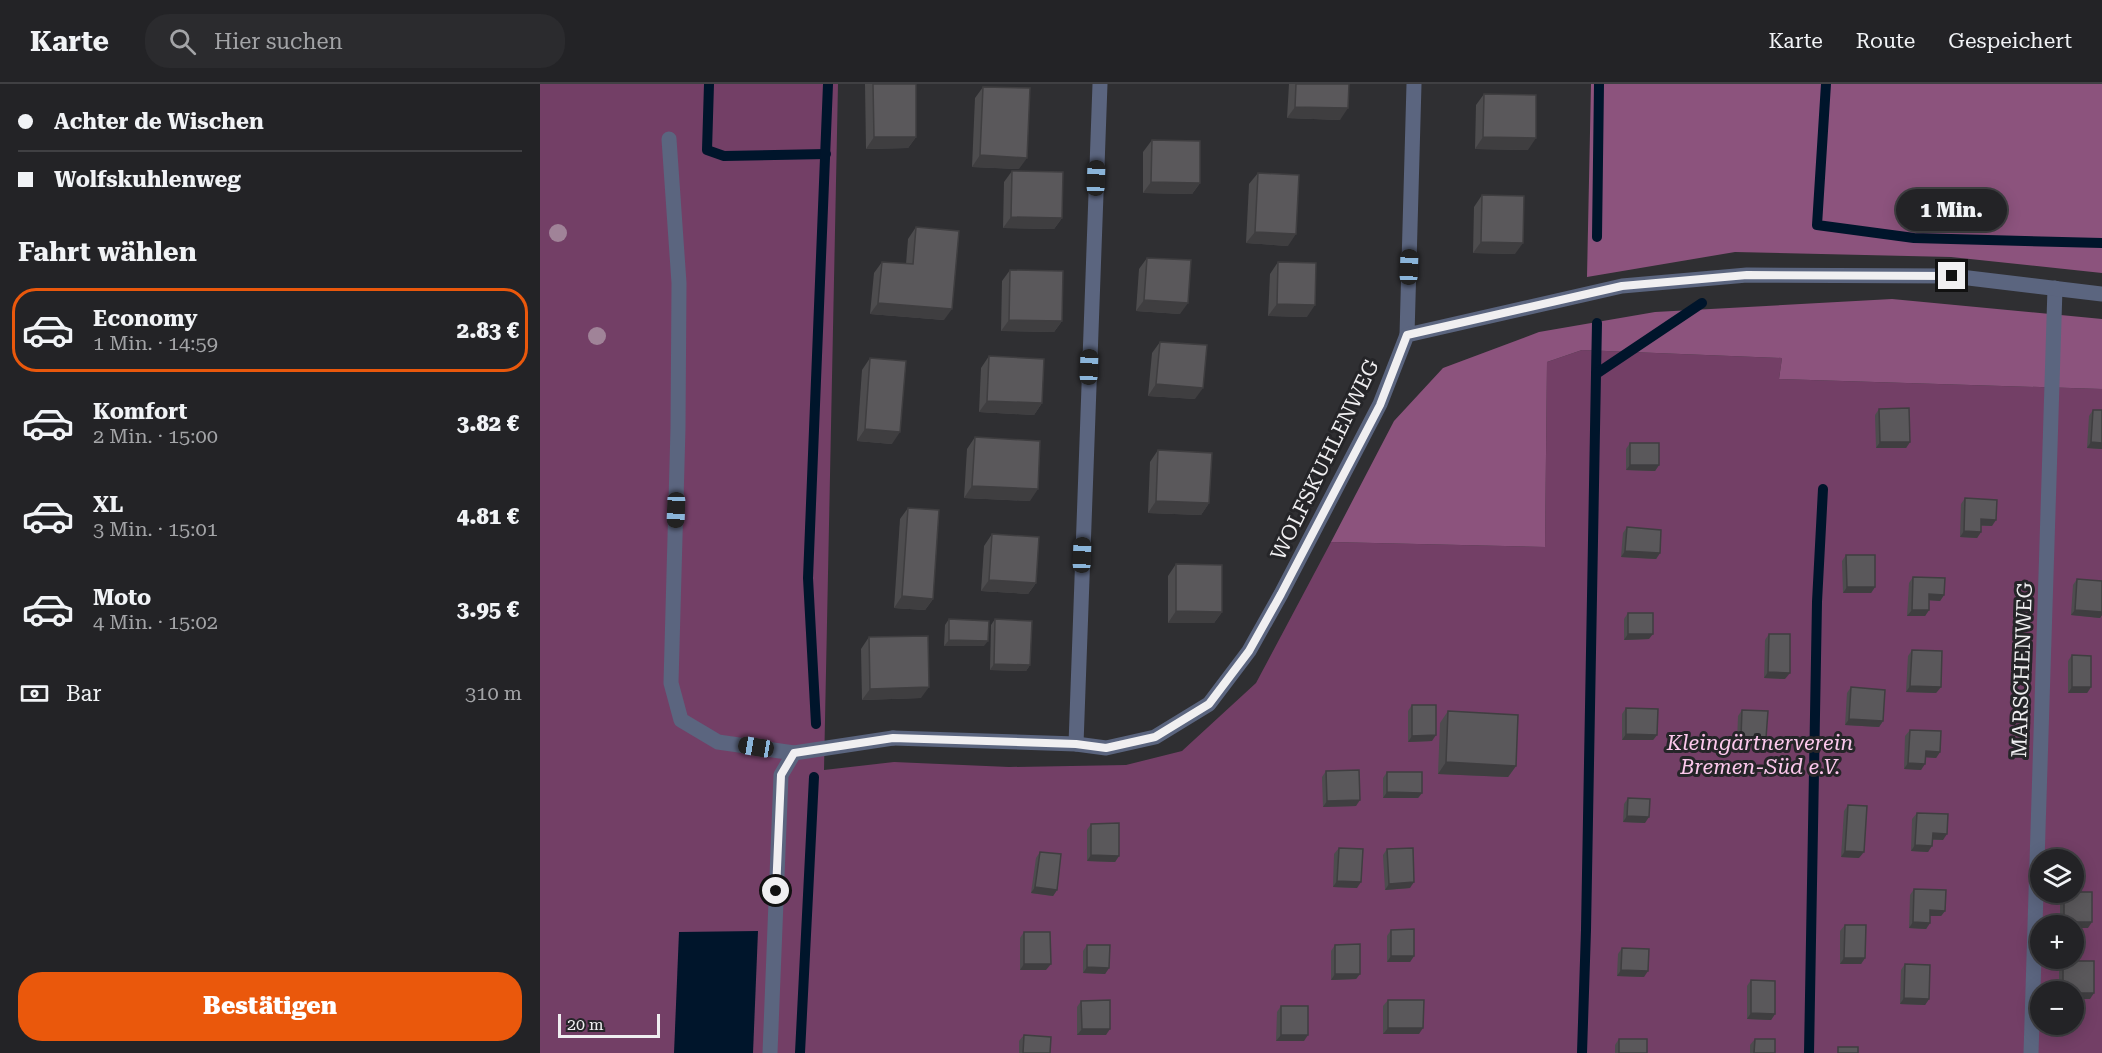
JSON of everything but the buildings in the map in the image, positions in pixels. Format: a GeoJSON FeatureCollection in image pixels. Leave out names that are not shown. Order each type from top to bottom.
{"type":"FeatureCollection","features":[{"type":"Feature","properties":{"kind":"street"},"geometry":{"type":"LineString","coordinates":[[1076,744],[1100,84]]}},
{"type":"Feature","properties":{"kind":"street","name":"WOLFSKUHLENWEG"},"geometry":{"type":"LineString","coordinates":[[669,139],[679,282],[678,428],[671,683],[681,720],[718,741],[794,753],[893,738],[1076,744],[1106,748],[1155,737],[1209,704],[1249,651],[1380,405],[1407,335],[1414,84]]}},
{"type":"Feature","properties":{"kind":"street"},"geometry":{"type":"LineString","coordinates":[[1407,335],[1622,286],[1747,275],[1952,276],[2102,294]]}},
{"type":"Feature","properties":{"kind":"street","name":"MARSCHENWEG"},"geometry":{"type":"LineString","coordinates":[[2031,1053],[2055,288]]}},
{"type":"Feature","properties":{"kind":"street"},"geometry":{"type":"LineString","coordinates":[[770,1053],[781,775],[794,753]]}},
{"type":"Feature","properties":{"kind":"green space","name":"Kleingärtnerverein Bremen-Süd e.V."},"geometry":{"type":"Polygon","coordinates":[[[540,84],[838,84],[824,770],[894,762],[1009,767],[1126,765],[1182,751],[1256,683],[1331,542],[1545,547],[1547,362],[1582,350],[1782,358],[1779,379],[2102,389],[2102,1053],[540,1053],[540,84]]]}},
{"type":"Feature","properties":{"kind":"shaded area"},"geometry":{"type":"Polygon","coordinates":[[[1591,84],[2102,84],[2102,273],[1951,257],[1735,252],[1587,277],[1591,84]]]}},
{"type":"Feature","properties":{"kind":"shaded area"},"geometry":{"type":"Polygon","coordinates":[[[1892,299],[2102,319],[2102,389],[1779,379],[1782,358],[1582,350],[1547,362],[1545,547],[1331,542],[1394,421],[1443,368],[1539,332],[1655,312],[1892,299]]]}},
{"type":"Feature","properties":{"kind":"water"},"geometry":{"type":"Polygon","coordinates":[[[758,931],[753,1053],[674,1053],[679,932],[758,931]]]}},
{"type":"Feature","properties":{"kind":"waterway"},"geometry":{"type":"LineString","coordinates":[[709,84],[707,150],[724,156],[826,154]]}},
{"type":"Feature","properties":{"kind":"waterway"},"geometry":{"type":"LineString","coordinates":[[816,724],[808,578],[828,84]]}},
{"type":"Feature","properties":{"kind":"waterway"},"geometry":{"type":"LineString","coordinates":[[1597,237],[1599,84]]}},
{"type":"Feature","properties":{"kind":"waterway"},"geometry":{"type":"LineString","coordinates":[[1826,84],[1817,225],[1914,238],[2102,243]]}},
{"type":"Feature","properties":{"kind":"waterway"},"geometry":{"type":"LineString","coordinates":[[1582,1053],[1596,374],[1702,303]]}},
{"type":"Feature","properties":{"kind":"waterway"},"geometry":{"type":"LineString","coordinates":[[1596,374],[1597,323]]}},
{"type":"Feature","properties":{"kind":"waterway"},"geometry":{"type":"LineString","coordinates":[[1809,1053],[1817,602],[1823,489]]}},
{"type":"Feature","properties":{"kind":"waterway"},"geometry":{"type":"LineString","coordinates":[[800,1053],[814,777]]}},
{"type":"Feature","properties":{"kind":"route"},"geometry":{"type":"LineString","coordinates":[[776,891],[781,775],[794,753],[893,738],[1076,744],[1106,748],[1155,737],[1209,704],[1249,651],[1281,594],[1380,405],[1407,335],[1622,286],[1747,275],[1952,276]]}}]}
